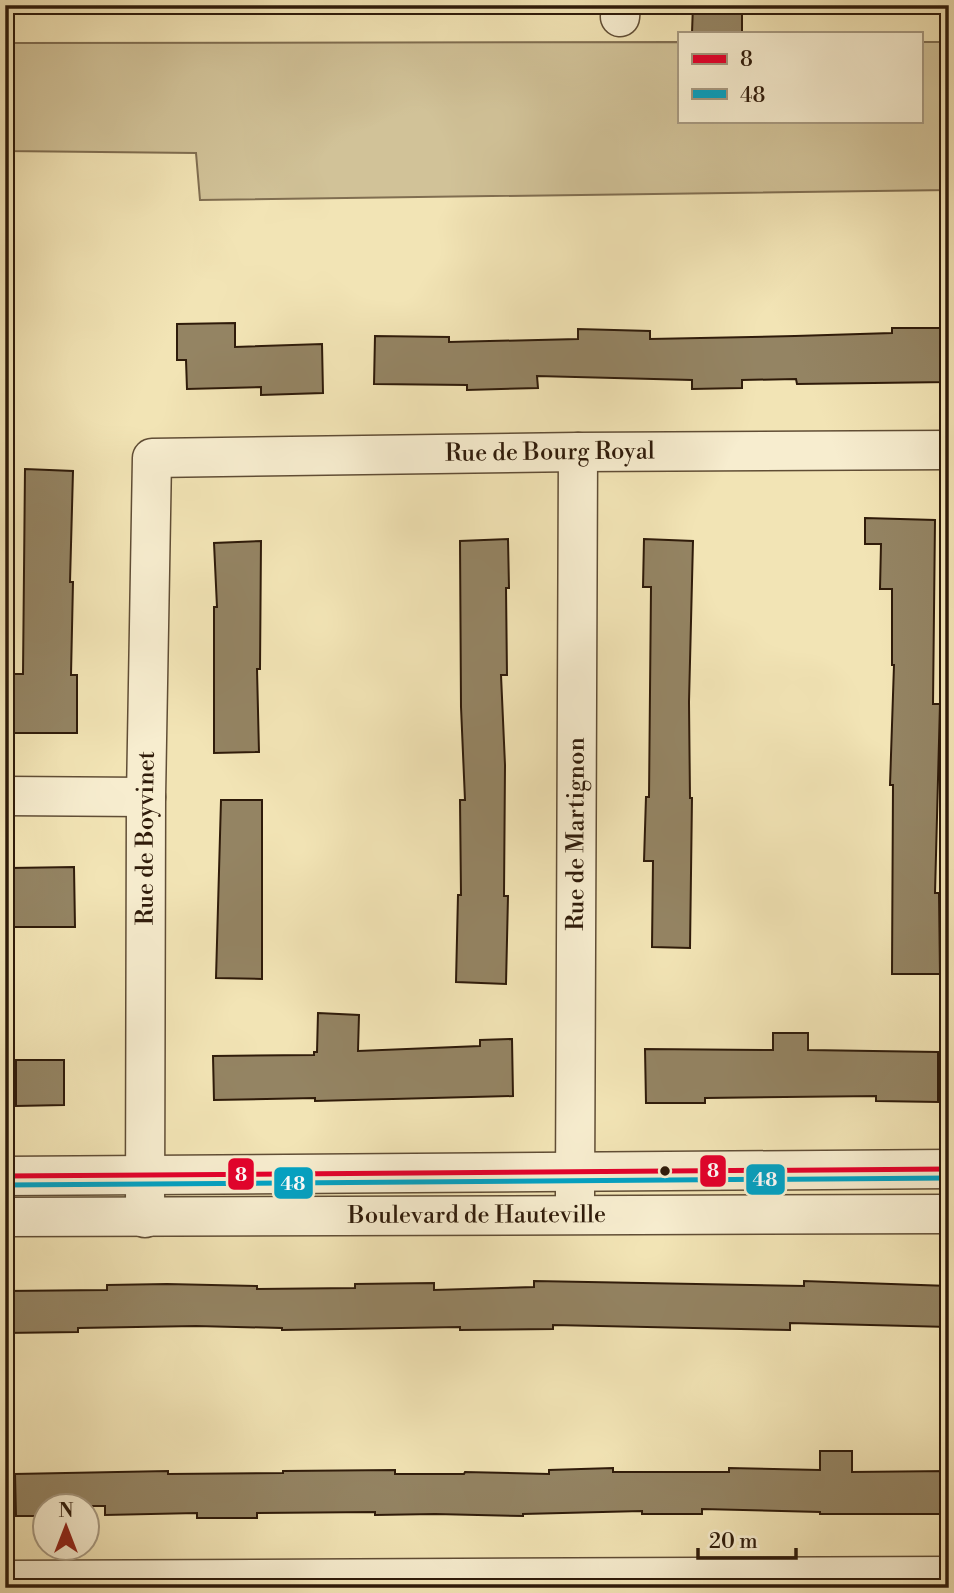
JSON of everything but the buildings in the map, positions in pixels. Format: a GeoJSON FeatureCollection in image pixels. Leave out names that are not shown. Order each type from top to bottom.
{"type":"FeatureCollection","features":[{"type":"Feature","properties":{"kind":"street","name":"Rue de Bourg Royal"},"geometry":{"type":"LineString","coordinates":[[152,458],[949,450]]}},
{"type":"Feature","properties":{"kind":"street","name":"Rue de Martignon"},"geometry":{"type":"LineString","coordinates":[[575,1214],[578,452]]}},
{"type":"Feature","properties":{"kind":"street","name":"Rue de Boyvinet"},"geometry":{"type":"LineString","coordinates":[[145,1218],[146,797],[152,458]]}},
{"type":"Feature","properties":{"kind":"street"},"geometry":{"type":"LineString","coordinates":[[5,796],[146,797]]}},
{"type":"Feature","properties":{"kind":"street","name":"Boulevard de Hauteville"},"geometry":{"type":"LineString","coordinates":[[5,1176],[949,1168]]}},
{"type":"Feature","properties":{"kind":"street","name":"Boulevard de Hauteville"},"geometry":{"type":"LineString","coordinates":[[5,1217],[949,1214]]}},
{"type":"Feature","properties":{"kind":"street"},"geometry":{"type":"LineString","coordinates":[[5,1580],[949,1576]]}},
{"type":"Feature","properties":{"kind":"shaded area"},"geometry":{"type":"Polygon","coordinates":[[[5,5],[11,5],[11,43],[678,42],[678,122],[922,122],[922,42],[949,42],[949,190],[200,200],[196,153],[5,151],[5,5]]]}},
{"type":"Feature","properties":{"kind":"transit line","name":"8"},"geometry":{"type":"LineString","coordinates":[[5,1176],[949,1169]]}},
{"type":"Feature","properties":{"kind":"transit line","name":"48"},"geometry":{"type":"LineString","coordinates":[[5,1185],[949,1178]]}}]}
